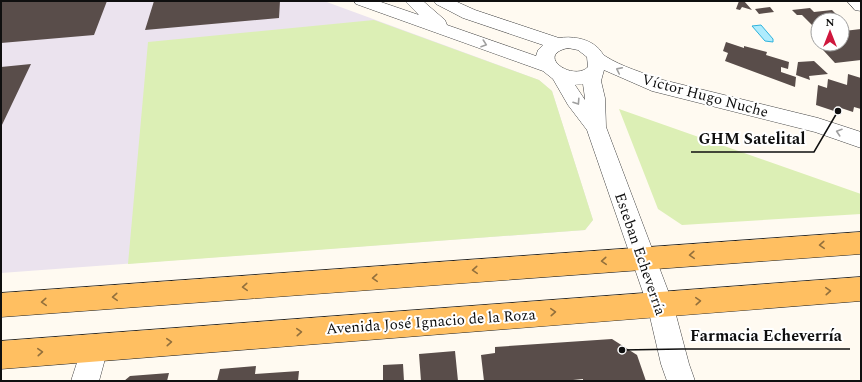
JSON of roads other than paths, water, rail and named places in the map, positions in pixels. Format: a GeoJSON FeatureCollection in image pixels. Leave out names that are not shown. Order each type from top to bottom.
{"type":"FeatureCollection","features":[{"type":"Feature","properties":{"kind":"main road"},"geometry":{"type":"LineString","coordinates":[[1,305],[861,243]]}},
{"type":"Feature","properties":{"kind":"main road","name":"Avenida José Ignacio de la Roza"},"geometry":{"type":"LineString","coordinates":[[1,355],[861,289]]}},
{"type":"Feature","properties":{"kind":"street"},"geometry":{"type":"LineString","coordinates":[[362,1],[554,70],[579,78],[588,76],[595,66],[594,53],[587,48],[568,42],[552,46],[546,51],[544,57],[554,70]]}},
{"type":"Feature","properties":{"kind":"street"},"geometry":{"type":"LineString","coordinates":[[380,1],[401,8],[418,6],[469,14]]}},
{"type":"Feature","properties":{"kind":"street"},"geometry":{"type":"LineString","coordinates":[[442,1],[469,14],[558,44]]}},
{"type":"Feature","properties":{"kind":"street"},"geometry":{"type":"LineString","coordinates":[[855,1],[861,6]]}},
{"type":"Feature","properties":{"kind":"street"},"geometry":{"type":"LineString","coordinates":[[418,6],[447,31]]}},
{"type":"Feature","properties":{"kind":"street","name":"Esteban Echeverría"},"geometry":{"type":"LineString","coordinates":[[595,66],[592,81],[595,98],[596,127],[660,304],[675,364],[681,381]]}},
{"type":"Feature","properties":{"kind":"street","name":"Víctor Hugo Nuche"},"geometry":{"type":"LineString","coordinates":[[595,66],[632,76],[659,86],[818,125],[861,140]]}},
{"type":"Feature","properties":{"kind":"street","name":"Esteban Echeverría"},"geometry":{"type":"LineString","coordinates":[[554,70],[596,127]]}},
{"type":"Feature","properties":{"kind":"street"},"geometry":{"type":"LineString","coordinates":[[85,381],[95,348]]}},
{"type":"Feature","properties":{"kind":"water"},"geometry":{"type":"Polygon","coordinates":[[[761,25],[773,39],[773,42],[765,41],[752,26],[761,25]]]}},
{"type":"Feature","properties":{"kind":"place","name":"GHM Satelital"},"geometry":{"type":"Point","coordinates":[838,111]}},
{"type":"Feature","properties":{"kind":"place","name":"Farmacia Echeverría"},"geometry":{"type":"Point","coordinates":[622,350]}}]}
